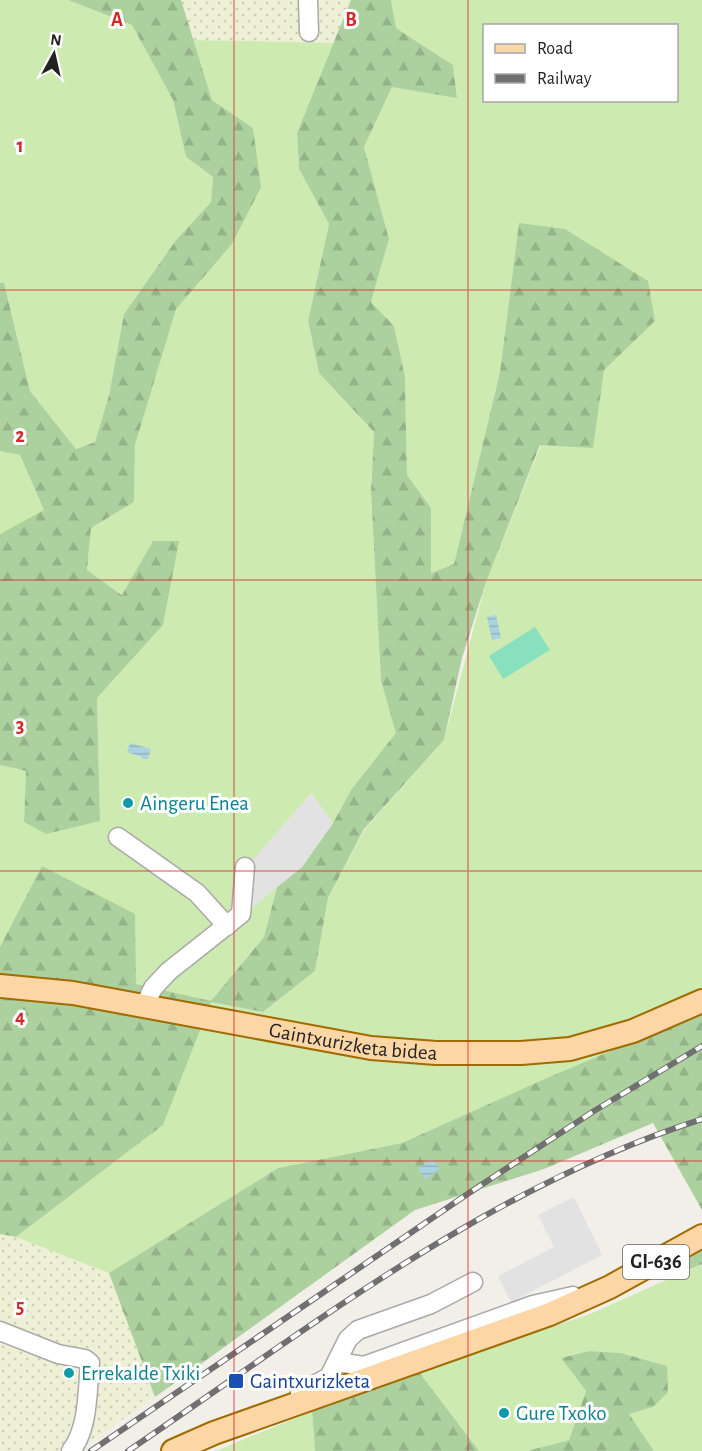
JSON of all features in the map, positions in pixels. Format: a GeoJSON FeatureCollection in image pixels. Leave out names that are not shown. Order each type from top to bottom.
{"type":"FeatureCollection","features":[{"type":"Feature","properties":{"kind":"main road","name":"Gaintxurizketa bidea"},"geometry":{"type":"LineString","coordinates":[[0,986],[73,993],[145,1005],[371,1048],[436,1053],[521,1053],[570,1049],[633,1031],[702,1002]]}},
{"type":"Feature","properties":{"kind":"main road","name":"GI-636"},"geometry":{"type":"LineString","coordinates":[[173,1451],[214,1433],[520,1326],[610,1287],[702,1236]]}},
{"type":"Feature","properties":{"kind":"street"},"geometry":{"type":"LineString","coordinates":[[308,0],[309,32]]}},
{"type":"Feature","properties":{"kind":"street"},"geometry":{"type":"LineString","coordinates":[[118,837],[197,893],[227,926]]}},
{"type":"Feature","properties":{"kind":"street"},"geometry":{"type":"LineString","coordinates":[[145,1005],[153,988],[169,971],[241,914],[245,867]]}},
{"type":"Feature","properties":{"kind":"street"},"geometry":{"type":"LineString","coordinates":[[284,1409],[295,1396],[329,1377],[348,1339],[358,1330],[431,1304],[473,1282]]}},
{"type":"Feature","properties":{"kind":"street"},"geometry":{"type":"LineString","coordinates":[[337,1362],[364,1366],[533,1305],[610,1287]]}},
{"type":"Feature","properties":{"kind":"street"},"geometry":{"type":"LineString","coordinates":[[0,1331],[58,1354],[85,1359],[90,1363],[85,1418],[71,1451]]}},
{"type":"Feature","properties":{"kind":"green space"},"geometry":{"type":"Polygon","coordinates":[[[0,0],[68,0],[132,25],[173,100],[186,157],[213,177],[211,202],[176,240],[124,314],[109,395],[95,442],[76,449],[30,391],[4,283],[0,283],[0,0]]]}},
{"type":"Feature","properties":{"kind":"green space"},"geometry":{"type":"Polygon","coordinates":[[[68,0],[181,0],[212,100],[253,128],[261,187],[232,244],[176,309],[135,445],[134,502],[91,528],[87,570],[122,595],[153,541],[179,541],[163,625],[97,698],[100,821],[46,834],[24,822],[26,771],[0,765],[0,534],[44,510],[20,455],[0,451],[0,283],[4,283],[30,391],[76,449],[95,442],[109,395],[124,314],[176,240],[211,202],[213,177],[186,157],[173,100],[132,25],[68,0]]]}},
{"type":"Feature","properties":{"kind":"green space"},"geometry":{"type":"Polygon","coordinates":[[[181,0],[351,0],[335,43],[193,40],[181,0]]]}},
{"type":"Feature","properties":{"kind":"green space"},"geometry":{"type":"Polygon","coordinates":[[[351,0],[391,0],[396,28],[453,65],[457,98],[392,87],[364,147],[389,239],[371,302],[394,326],[405,377],[407,475],[431,508],[431,573],[454,564],[500,372],[519,223],[565,229],[648,281],[655,321],[604,370],[593,448],[540,445],[486,582],[462,658],[444,740],[364,829],[328,898],[315,971],[263,1012],[211,1002],[163,1125],[16,1237],[0,1234],[0,947],[42,866],[135,914],[136,984],[211,1001],[264,937],[277,887],[302,867],[333,823],[351,790],[396,733],[381,681],[371,492],[374,432],[319,373],[308,321],[329,224],[299,169],[297,133],[351,0]]]}},
{"type":"Feature","properties":{"kind":"green space"},"geometry":{"type":"Polygon","coordinates":[[[391,0],[702,0],[702,998],[658,1030],[402,1143],[278,1168],[109,1273],[16,1237],[163,1125],[136,984],[0,947],[0,765],[26,771],[24,822],[100,821],[97,698],[163,625],[178,541],[153,542],[123,595],[87,570],[91,528],[134,502],[135,445],[176,308],[232,244],[253,128],[212,100],[193,40],[335,43],[297,133],[299,169],[329,224],[308,322],[319,373],[374,432],[371,492],[381,681],[397,733],[351,790],[333,823],[311,793],[247,911],[277,887],[264,937],[211,1002],[263,1012],[315,971],[328,898],[365,829],[444,740],[486,582],[541,445],[519,223],[500,372],[454,564],[431,573],[431,508],[407,475],[405,377],[394,326],[371,302],[389,239],[364,147],[392,87],[457,97],[453,65],[396,28],[391,0]]]}},
{"type":"Feature","properties":{"kind":"green space"},"geometry":{"type":"Polygon","coordinates":[[[0,451],[20,455],[45,511],[0,534],[0,451]]]}},
{"type":"Feature","properties":{"kind":"green space"},"geometry":{"type":"Polygon","coordinates":[[[535,627],[550,650],[503,679],[489,656],[535,627]]]}},
{"type":"Feature","properties":{"kind":"green space"},"geometry":{"type":"Polygon","coordinates":[[[702,1012],[702,1210],[653,1123],[544,1169],[415,1210],[155,1397],[109,1273],[278,1168],[402,1143],[702,1012]]]}},
{"type":"Feature","properties":{"kind":"green space"},"geometry":{"type":"Polygon","coordinates":[[[0,1234],[16,1237],[109,1273],[155,1397],[77,1451],[0,1451],[0,1234]]]}},
{"type":"Feature","properties":{"kind":"green space"},"geometry":{"type":"Polygon","coordinates":[[[702,1249],[702,1264],[671,1277],[680,1264],[702,1249]]]}},
{"type":"Feature","properties":{"kind":"green space"},"geometry":{"type":"Polygon","coordinates":[[[702,1264],[702,1451],[654,1451],[629,1414],[653,1407],[667,1366],[621,1353],[589,1351],[561,1358],[586,1391],[569,1440],[527,1451],[479,1451],[419,1372],[590,1314],[702,1264]]]}},
{"type":"Feature","properties":{"kind":"green space"},"geometry":{"type":"Polygon","coordinates":[[[589,1351],[621,1353],[667,1366],[668,1392],[653,1407],[629,1414],[654,1451],[527,1451],[569,1440],[586,1391],[561,1358],[589,1351]]]}},
{"type":"Feature","properties":{"kind":"green space"},"geometry":{"type":"Polygon","coordinates":[[[419,1372],[479,1451],[315,1451],[312,1411],[419,1372]]]}},
{"type":"Feature","properties":{"kind":"green space"},"geometry":{"type":"Polygon","coordinates":[[[312,1411],[315,1451],[216,1451],[312,1411]]]}},
{"type":"Feature","properties":{"kind":"shaded area"},"geometry":{"type":"Polygon","coordinates":[[[311,793],[333,823],[302,867],[246,912],[250,863],[311,793]]]}},
{"type":"Feature","properties":{"kind":"shaded area"},"geometry":{"type":"Polygon","coordinates":[[[574,1197],[602,1255],[511,1302],[498,1276],[554,1247],[538,1215],[574,1197]]]}},
{"type":"Feature","properties":{"kind":"water"},"geometry":{"type":"Polygon","coordinates":[[[496,615],[501,638],[492,640],[487,617],[496,615]]]}},
{"type":"Feature","properties":{"kind":"water"},"geometry":{"type":"Polygon","coordinates":[[[130,743],[151,749],[148,759],[142,759],[142,757],[127,752],[130,743]]]}},
{"type":"Feature","properties":{"kind":"water"},"geometry":{"type":"Polygon","coordinates":[[[433,1159],[440,1169],[425,1179],[418,1168],[433,1159]]]}},
{"type":"Feature","properties":{"kind":"railway"},"geometry":{"type":"LineString","coordinates":[[91,1451],[469,1193],[594,1111],[702,1046]]}},
{"type":"Feature","properties":{"kind":"railway"},"geometry":{"type":"LineString","coordinates":[[128,1451],[334,1309],[475,1221],[548,1182],[624,1148],[702,1119]]}},
{"type":"Feature","properties":{"kind":"place","name":"Aingeru Enea"},"geometry":{"type":"Point","coordinates":[128,803]}},
{"type":"Feature","properties":{"kind":"place","name":"Errekalde Txiki"},"geometry":{"type":"Point","coordinates":[69,1373]}},
{"type":"Feature","properties":{"kind":"place","name":"Gaintxurizketa"},"geometry":{"type":"Point","coordinates":[236,1381]}},
{"type":"Feature","properties":{"kind":"place","name":"Gure Txoko"},"geometry":{"type":"Point","coordinates":[504,1413]}}]}
